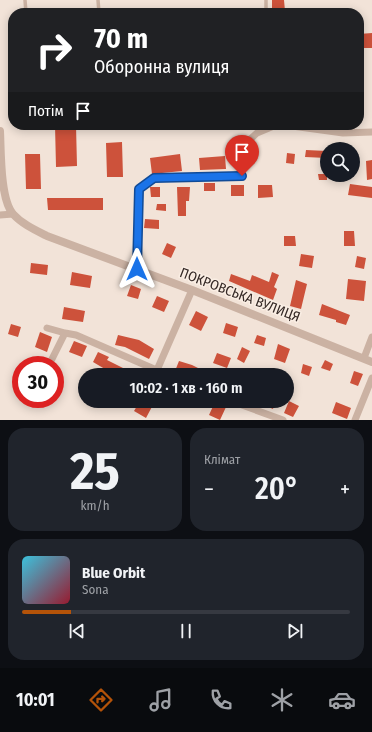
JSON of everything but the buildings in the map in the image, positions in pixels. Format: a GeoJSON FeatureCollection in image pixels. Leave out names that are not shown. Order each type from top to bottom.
{"type":"FeatureCollection","features":[{"type":"Feature","properties":{"kind":"street"},"geometry":{"type":"LineString","coordinates":[[137,269],[139,189],[154,178],[242,176],[246,143],[257,133],[264,130]]}},
{"type":"Feature","properties":{"kind":"street"},"geometry":{"type":"LineString","coordinates":[[321,130],[343,133],[372,132]]}},
{"type":"Feature","properties":{"kind":"street"},"geometry":{"type":"LineString","coordinates":[[0,131],[2,174],[7,201],[13,214],[0,215]]}},
{"type":"Feature","properties":{"kind":"street","name":"ПОКРОВСЬКА ВУЛИЦЯ"},"geometry":{"type":"LineString","coordinates":[[13,214],[30,228],[47,236],[192,290],[372,362]]}},
{"type":"Feature","properties":{"kind":"street"},"geometry":{"type":"LineString","coordinates":[[158,368],[192,290]]}},
{"type":"Feature","properties":{"kind":"street"},"geometry":{"type":"LineString","coordinates":[[47,328],[76,335],[152,368]]}},
{"type":"Feature","properties":{"kind":"street"},"geometry":{"type":"LineString","coordinates":[[54,356],[65,333]]}},
{"type":"Feature","properties":{"kind":"street"},"geometry":{"type":"LineString","coordinates":[[364,358],[372,337]]}},
{"type":"Feature","properties":{"kind":"street"},"geometry":{"type":"LineString","coordinates":[[355,420],[372,378]]}},
{"type":"Feature","properties":{"kind":"street"},"geometry":{"type":"LineString","coordinates":[[250,408],[283,420]]}},
{"type":"Feature","properties":{"kind":"route"},"geometry":{"type":"LineString","coordinates":[[137,269],[137,216],[139,189],[154,178],[242,176]]}}]}
